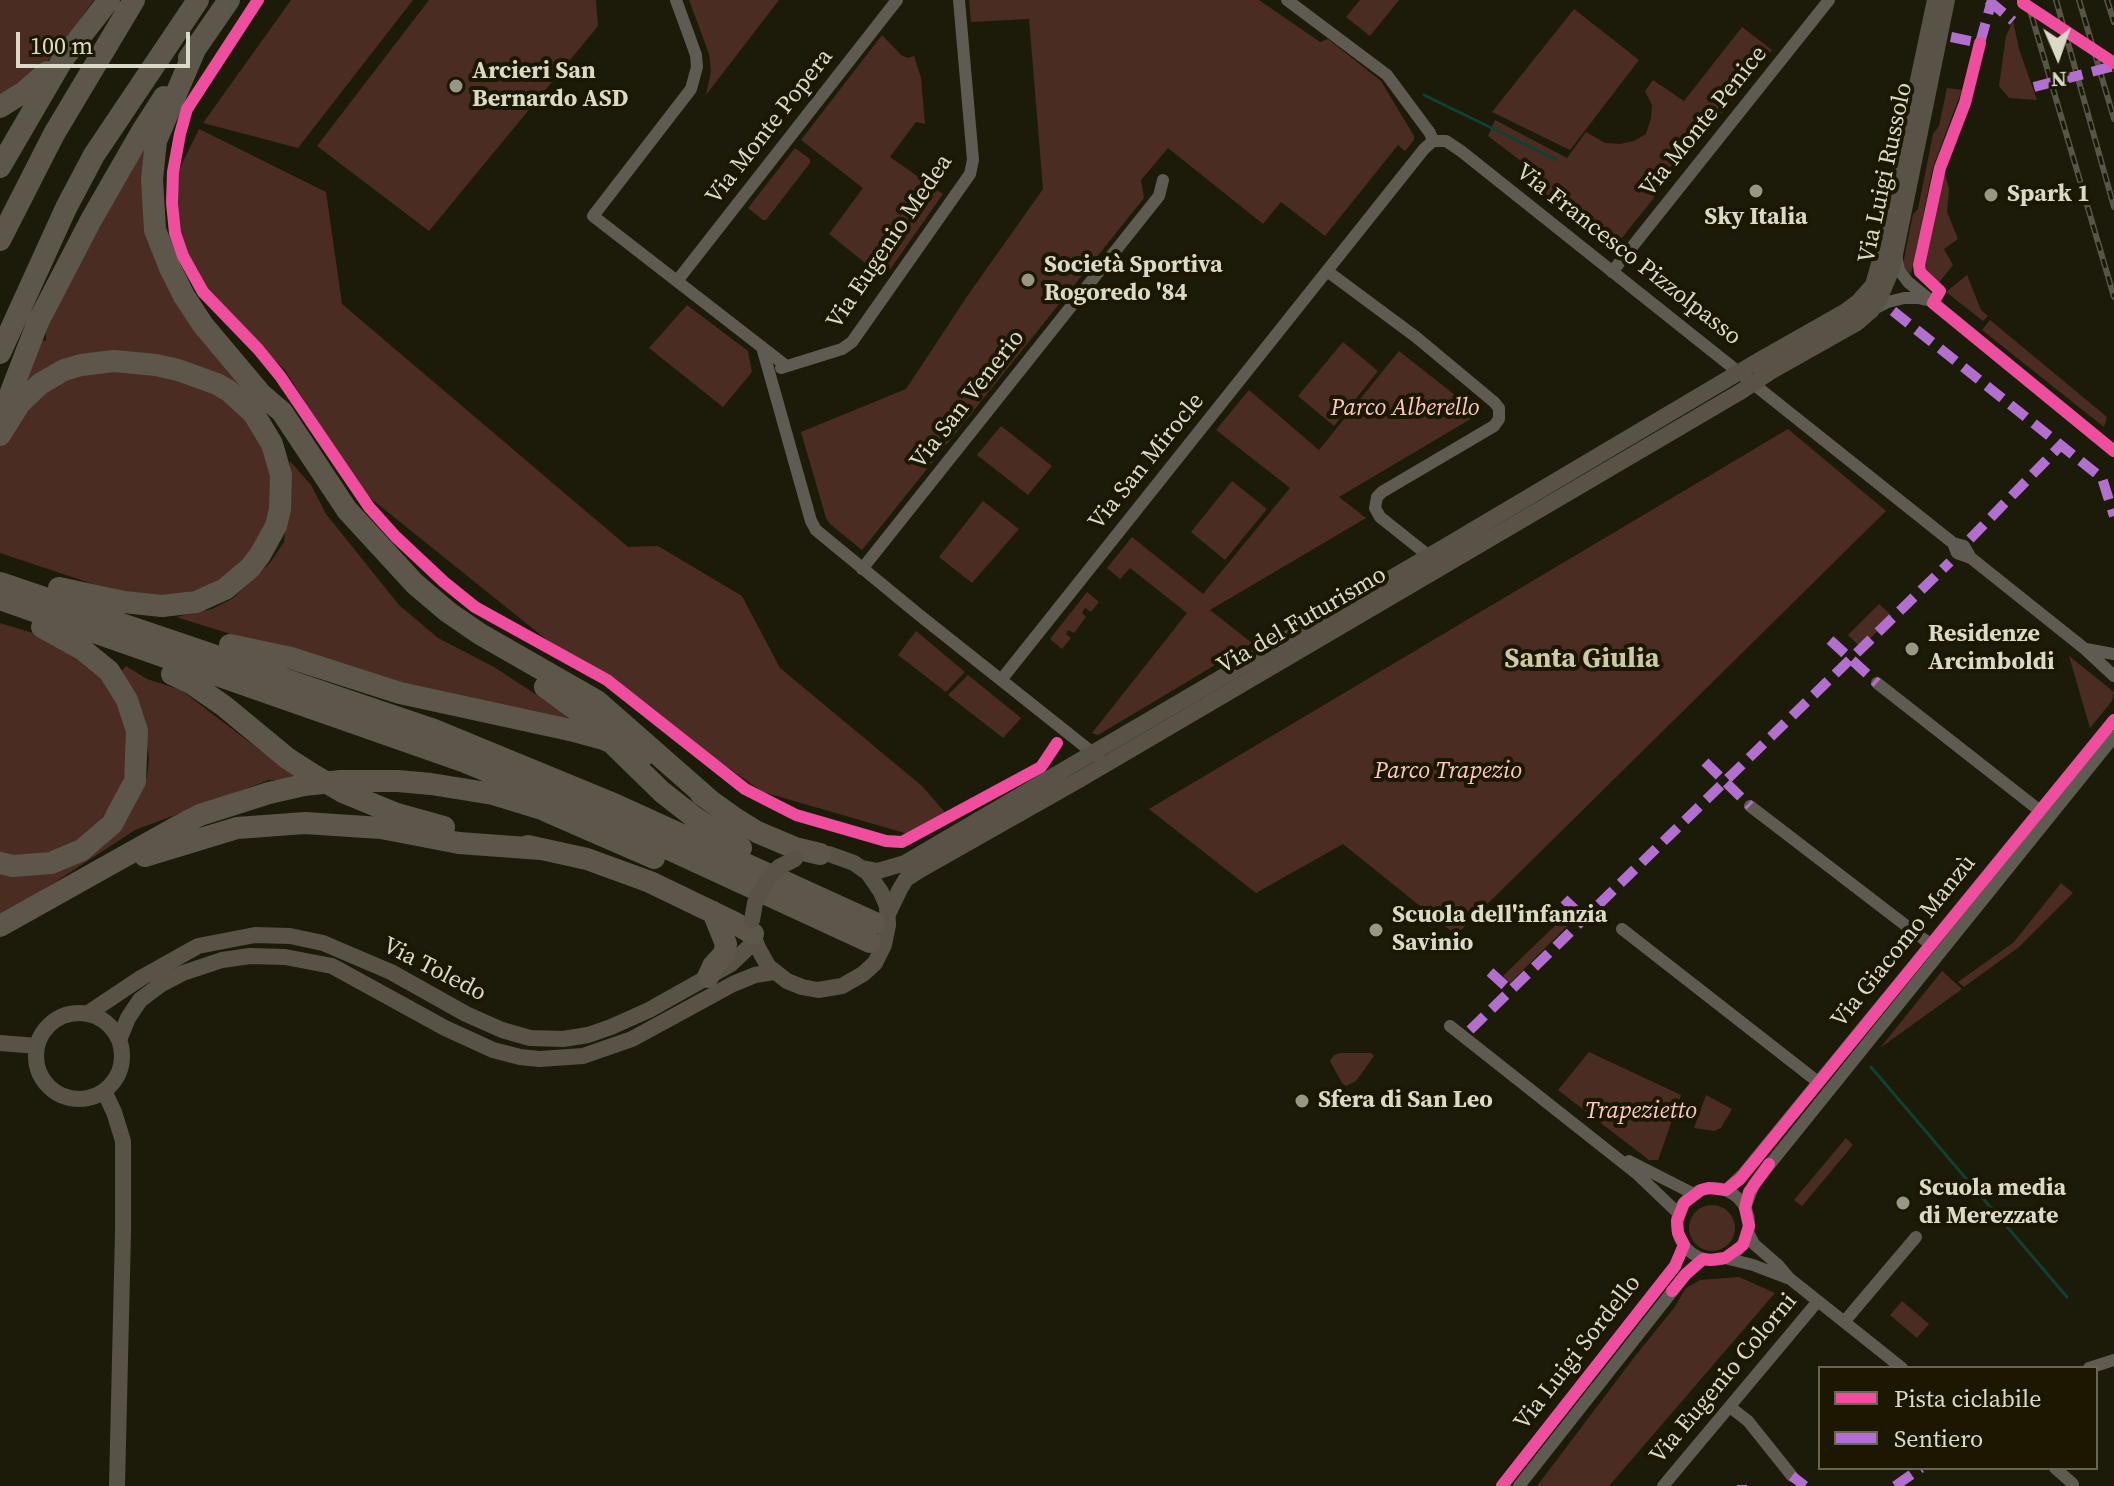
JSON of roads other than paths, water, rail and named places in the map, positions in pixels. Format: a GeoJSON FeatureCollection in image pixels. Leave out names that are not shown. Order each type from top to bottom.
{"type":"FeatureCollection","features":[{"type":"Feature","properties":{"kind":"highway"},"geometry":{"type":"LineString","coordinates":[[0,167],[63,59],[109,0]]}},
{"type":"Feature","properties":{"kind":"highway"},"geometry":{"type":"LineString","coordinates":[[0,240],[54,134],[134,0]]}},
{"type":"Feature","properties":{"kind":"highway"},"geometry":{"type":"LineString","coordinates":[[0,353],[66,208],[94,155],[198,0]]}},
{"type":"Feature","properties":{"kind":"highway"},"geometry":{"type":"LineString","coordinates":[[0,419],[38,322],[91,220],[141,133],[229,0]]}},
{"type":"Feature","properties":{"kind":"highway"},"geometry":{"type":"LineString","coordinates":[[196,47],[156,141],[152,179],[155,230],[184,296],[203,325],[261,394],[350,533],[414,603],[474,647],[570,703],[662,792],[741,848]]}},
{"type":"Feature","properties":{"kind":"highway"},"geometry":{"type":"LineString","coordinates":[[0,107],[24,92],[63,59]]}},
{"type":"Feature","properties":{"kind":"highway"},"geometry":{"type":"LineString","coordinates":[[0,435],[20,403],[40,384],[64,370],[114,361],[156,365],[217,384],[254,414],[272,444],[281,475],[281,500],[276,526],[255,562],[225,589],[196,602],[162,606],[124,602],[59,588]]}},
{"type":"Feature","properties":{"kind":"highway"},"geometry":{"type":"LineString","coordinates":[[261,394],[282,412],[347,510],[415,584],[480,634],[597,701],[712,802]]}},
{"type":"Feature","properties":{"kind":"highway"},"geometry":{"type":"LineString","coordinates":[[0,568],[380,695],[516,747],[624,793],[790,871],[812,887],[819,897]]}},
{"type":"Feature","properties":{"kind":"highway"},"geometry":{"type":"LineString","coordinates":[[0,583],[434,730],[616,805],[819,897],[879,932]]}},
{"type":"Feature","properties":{"kind":"highway"},"geometry":{"type":"LineString","coordinates":[[0,599],[463,761],[606,820],[848,931]]}},
{"type":"Feature","properties":{"kind":"highway"},"geometry":{"type":"LineString","coordinates":[[0,613],[489,786],[795,921],[826,930],[879,932]]}},
{"type":"Feature","properties":{"kind":"highway"},"geometry":{"type":"LineString","coordinates":[[0,863],[13,866],[51,863],[82,850],[112,824],[135,781],[137,731],[127,700],[109,671],[82,649],[42,627]]}},
{"type":"Feature","properties":{"kind":"highway"},"geometry":{"type":"LineString","coordinates":[[230,645],[291,658],[400,693],[603,739],[671,772],[733,817],[767,837],[820,854]]}},
{"type":"Feature","properties":{"kind":"highway"},"geometry":{"type":"LineString","coordinates":[[172,674],[203,692],[287,758],[369,804],[459,832],[600,863],[650,882],[754,932]]}},
{"type":"Feature","properties":{"kind":"highway"},"geometry":{"type":"LineString","coordinates":[[0,926],[200,815],[256,796],[304,785],[369,780],[431,784],[493,794],[542,809]]}},
{"type":"Feature","properties":{"kind":"highway"},"geometry":{"type":"LineString","coordinates":[[66,889],[154,852],[237,828],[305,823],[381,828],[459,843],[541,849]]}},
{"type":"Feature","properties":{"kind":"highway"},"geometry":{"type":"LineString","coordinates":[[713,912],[726,944],[724,954],[713,966],[715,983]]}},
{"type":"Feature","properties":{"kind":"street"},"geometry":{"type":"LineString","coordinates":[[676,0],[696,55],[697,67],[691,89],[593,216],[785,365],[773,375],[772,382]]}},
{"type":"Feature","properties":{"kind":"street","name":"Via Monte Popera"},"geometry":{"type":"LineString","coordinates":[[677,281],[897,0]]}},
{"type":"Feature","properties":{"kind":"street","name":"Via Eugenio Medea"},"geometry":{"type":"LineString","coordinates":[[785,365],[842,349],[852,342],[970,174],[973,160],[959,0]]}},
{"type":"Feature","properties":{"kind":"street"},"geometry":{"type":"LineString","coordinates":[[1287,0],[1387,75],[1433,141]]}},
{"type":"Feature","properties":{"kind":"street","name":"Via Monte Penice"},"geometry":{"type":"LineString","coordinates":[[1612,272],[1829,0]]}},
{"type":"Feature","properties":{"kind":"street","name":"Via Luigi Russolo"},"geometry":{"type":"LineString","coordinates":[[1740,372],[1846,311],[1873,285],[1935,0]]}},
{"type":"Feature","properties":{"kind":"street","name":"Via Luigi Russolo"},"geometry":{"type":"LineString","coordinates":[[1754,383],[1857,323],[1879,300],[1895,252],[1947,0]]}},
{"type":"Feature","properties":{"kind":"street","name":"Via San Mirocle"},"geometry":{"type":"LineString","coordinates":[[1001,680],[1433,141]]}},
{"type":"Feature","properties":{"kind":"street","name":"Via Francesco Pizzolpasso"},"geometry":{"type":"LineString","coordinates":[[1433,141],[1446,141],[1455,146],[1953,543],[1964,546],[1971,558],[2114,676]]}},
{"type":"Feature","properties":{"kind":"street","name":"Via San Venerio"},"geometry":{"type":"LineString","coordinates":[[862,569],[1159,196],[1163,180]]}},
{"type":"Feature","properties":{"kind":"street"},"geometry":{"type":"LineString","coordinates":[[1895,252],[1903,276],[2114,451]]}},
{"type":"Feature","properties":{"kind":"street"},"geometry":{"type":"LineString","coordinates":[[1327,271],[1416,337],[1499,408],[1499,419],[1494,426],[1377,497],[1375,508],[1378,515],[1429,556]]}},
{"type":"Feature","properties":{"kind":"street"},"geometry":{"type":"LineString","coordinates":[[1871,311],[1904,298],[1933,303]]}},
{"type":"Feature","properties":{"kind":"street"},"geometry":{"type":"LineString","coordinates":[[762,347],[813,526],[862,569],[1106,763]]}},
{"type":"Feature","properties":{"kind":"street","name":"Via del Futurismo"},"geometry":{"type":"LineString","coordinates":[[862,868],[878,871],[905,863],[1740,372]]}},
{"type":"Feature","properties":{"kind":"street","name":"Via del Futurismo"},"geometry":{"type":"LineString","coordinates":[[879,932],[900,889],[913,874],[1754,383]]}},
{"type":"Feature","properties":{"kind":"street","name":"Via Francesco Pizzolpasso"},"geometry":{"type":"LineString","coordinates":[[2085,649],[2114,654]]}},
{"type":"Feature","properties":{"kind":"street"},"geometry":{"type":"LineString","coordinates":[[1877,683],[2039,810]]}},
{"type":"Feature","properties":{"kind":"street","name":"Via Giacomo Manzù"},"geometry":{"type":"LineString","coordinates":[[1726,1190],[1740,1179],[2114,720]]}},
{"type":"Feature","properties":{"kind":"street","name":"Via Giacomo Manzù"},"geometry":{"type":"LineString","coordinates":[[1745,1208],[1754,1184],[2114,737]]}},
{"type":"Feature","properties":{"kind":"street"},"geometry":{"type":"LineString","coordinates":[[1750,806],[1930,944]]}},
{"type":"Feature","properties":{"kind":"street"},"geometry":{"type":"LineString","coordinates":[[820,854],[846,859],[862,868],[881,892],[879,932],[863,974],[850,983],[826,989],[802,987],[774,972],[764,960],[754,932],[758,894],[767,880],[779,867],[795,859],[820,854]]}},
{"type":"Feature","properties":{"kind":"street"},"geometry":{"type":"LineString","coordinates":[[1622,929],[1818,1082]]}},
{"type":"Feature","properties":{"kind":"street","name":"Via Toledo"},"geometry":{"type":"LineString","coordinates":[[119,1040],[140,1000],[183,973],[222,960],[250,956],[285,957],[332,966],[445,1028],[493,1050],[539,1059],[583,1056],[632,1039],[715,983],[739,957],[754,932]]}},
{"type":"Feature","properties":{"kind":"street","name":"Via Toledo"},"geometry":{"type":"LineString","coordinates":[[87,1014],[141,978],[198,946],[255,935],[290,936],[323,943],[391,972],[478,1019],[530,1038],[563,1039],[588,1035],[715,983],[774,972]]}},
{"type":"Feature","properties":{"kind":"street"},"geometry":{"type":"LineString","coordinates":[[73,1013],[101,1019],[112,1028],[119,1040],[123,1054],[115,1081],[91,1098],[63,1096],[42,1079],[37,1066],[37,1046],[48,1026],[59,1018],[73,1013]]}},
{"type":"Feature","properties":{"kind":"street"},"geometry":{"type":"LineString","coordinates":[[1450,1026],[1636,1173],[1679,1214]]}},
{"type":"Feature","properties":{"kind":"street"},"geometry":{"type":"LineString","coordinates":[[0,1043],[37,1046]]}},
{"type":"Feature","properties":{"kind":"street"},"geometry":{"type":"LineString","coordinates":[[104,1091],[123,1141],[117,1486]]}},
{"type":"Feature","properties":{"kind":"street"},"geometry":{"type":"LineString","coordinates":[[1606,1150],[1694,1194]]}},
{"type":"Feature","properties":{"kind":"street"},"geometry":{"type":"LineString","coordinates":[[1709,1188],[1726,1190],[1745,1208],[1749,1220],[1743,1245],[1725,1258],[1703,1259],[1684,1245],[1678,1233],[1679,1214],[1684,1203],[1694,1194],[1709,1188]]}},
{"type":"Feature","properties":{"kind":"street"},"geometry":{"type":"LineString","coordinates":[[1748,1232],[1754,1244],[1789,1278],[1899,1366]]}},
{"type":"Feature","properties":{"kind":"street"},"geometry":{"type":"LineString","coordinates":[[1844,1322],[1916,1237]]}},
{"type":"Feature","properties":{"kind":"street","name":"Via Luigi Sordello"},"geometry":{"type":"LineString","coordinates":[[1502,1486],[1675,1266],[1684,1245]]}},
{"type":"Feature","properties":{"kind":"street"},"geometry":{"type":"LineString","coordinates":[[1725,1258],[1789,1278]]}},
{"type":"Feature","properties":{"kind":"street","name":"Via Luigi Sordello"},"geometry":{"type":"LineString","coordinates":[[1519,1486],[1686,1274],[1703,1259]]}},
{"type":"Feature","properties":{"kind":"street","name":"Via Eugenio Colorni"},"geometry":{"type":"LineString","coordinates":[[1663,1486],[1818,1301]]}},
{"type":"Feature","properties":{"kind":"street"},"geometry":{"type":"LineString","coordinates":[[1730,1407],[1748,1421],[1792,1476]]}},
{"type":"Feature","properties":{"kind":"street"},"geometry":{"type":"LineString","coordinates":[[2057,1470],[2073,1485]]}},
{"type":"Feature","properties":{"kind":"waterway"},"geometry":{"type":"LineString","coordinates":[[1424,95],[1557,160]]}},
{"type":"Feature","properties":{"kind":"waterway"},"geometry":{"type":"LineString","coordinates":[[1871,1067],[2067,1297]]}},
{"type":"Feature","properties":{"kind":"railway"},"geometry":{"type":"LineString","coordinates":[[2027,0],[2114,297]]}},
{"type":"Feature","properties":{"kind":"railway"},"geometry":{"type":"LineString","coordinates":[[2056,0],[2114,207]]}},
{"type":"Feature","properties":{"kind":"railway"},"geometry":{"type":"LineString","coordinates":[[2079,0],[2114,119]]}},
{"type":"Feature","properties":{"kind":"railway"},"geometry":{"type":"LineString","coordinates":[[2107,0],[2114,22]]}},
{"type":"Feature","properties":{"kind":"place","name":"Arcieri San Bernardo ASD"},"geometry":{"type":"Point","coordinates":[456,86]}},
{"type":"Feature","properties":{"kind":"place","name":"Sky Italia"},"geometry":{"type":"Point","coordinates":[1756,191]}},
{"type":"Feature","properties":{"kind":"place","name":"Spark 1"},"geometry":{"type":"Point","coordinates":[1991,195]}},
{"type":"Feature","properties":{"kind":"place","name":"Società Sportiva Rogoredo '84"},"geometry":{"type":"Point","coordinates":[1028,280]}},
{"type":"Feature","properties":{"kind":"place","name":"Residenze Arcimboldi"},"geometry":{"type":"Point","coordinates":[1912,649]}},
{"type":"Feature","properties":{"kind":"place","name":"Scuola dell'infanzia Savinio"},"geometry":{"type":"Point","coordinates":[1376,930]}},
{"type":"Feature","properties":{"kind":"place","name":"Sfera di San Leo"},"geometry":{"type":"Point","coordinates":[1302,1101]}},
{"type":"Feature","properties":{"kind":"place","name":"Scuola media di Merezzate"},"geometry":{"type":"Point","coordinates":[1903,1203]}},
{"type":"Feature","properties":{"kind":"district","name":"Santa Giulia"},"geometry":{"type":"Point","coordinates":[1582,660]}},
{"type":"Feature","properties":{"kind":"park label","name":"Parco Alberello"},"geometry":{"type":"Point","coordinates":[1405,409]}},
{"type":"Feature","properties":{"kind":"park label","name":"Parco Trapezio"},"geometry":{"type":"Point","coordinates":[1448,772]}},
{"type":"Feature","properties":{"kind":"park label","name":"Trapezietto"},"geometry":{"type":"Point","coordinates":[1641,1112]}}]}
